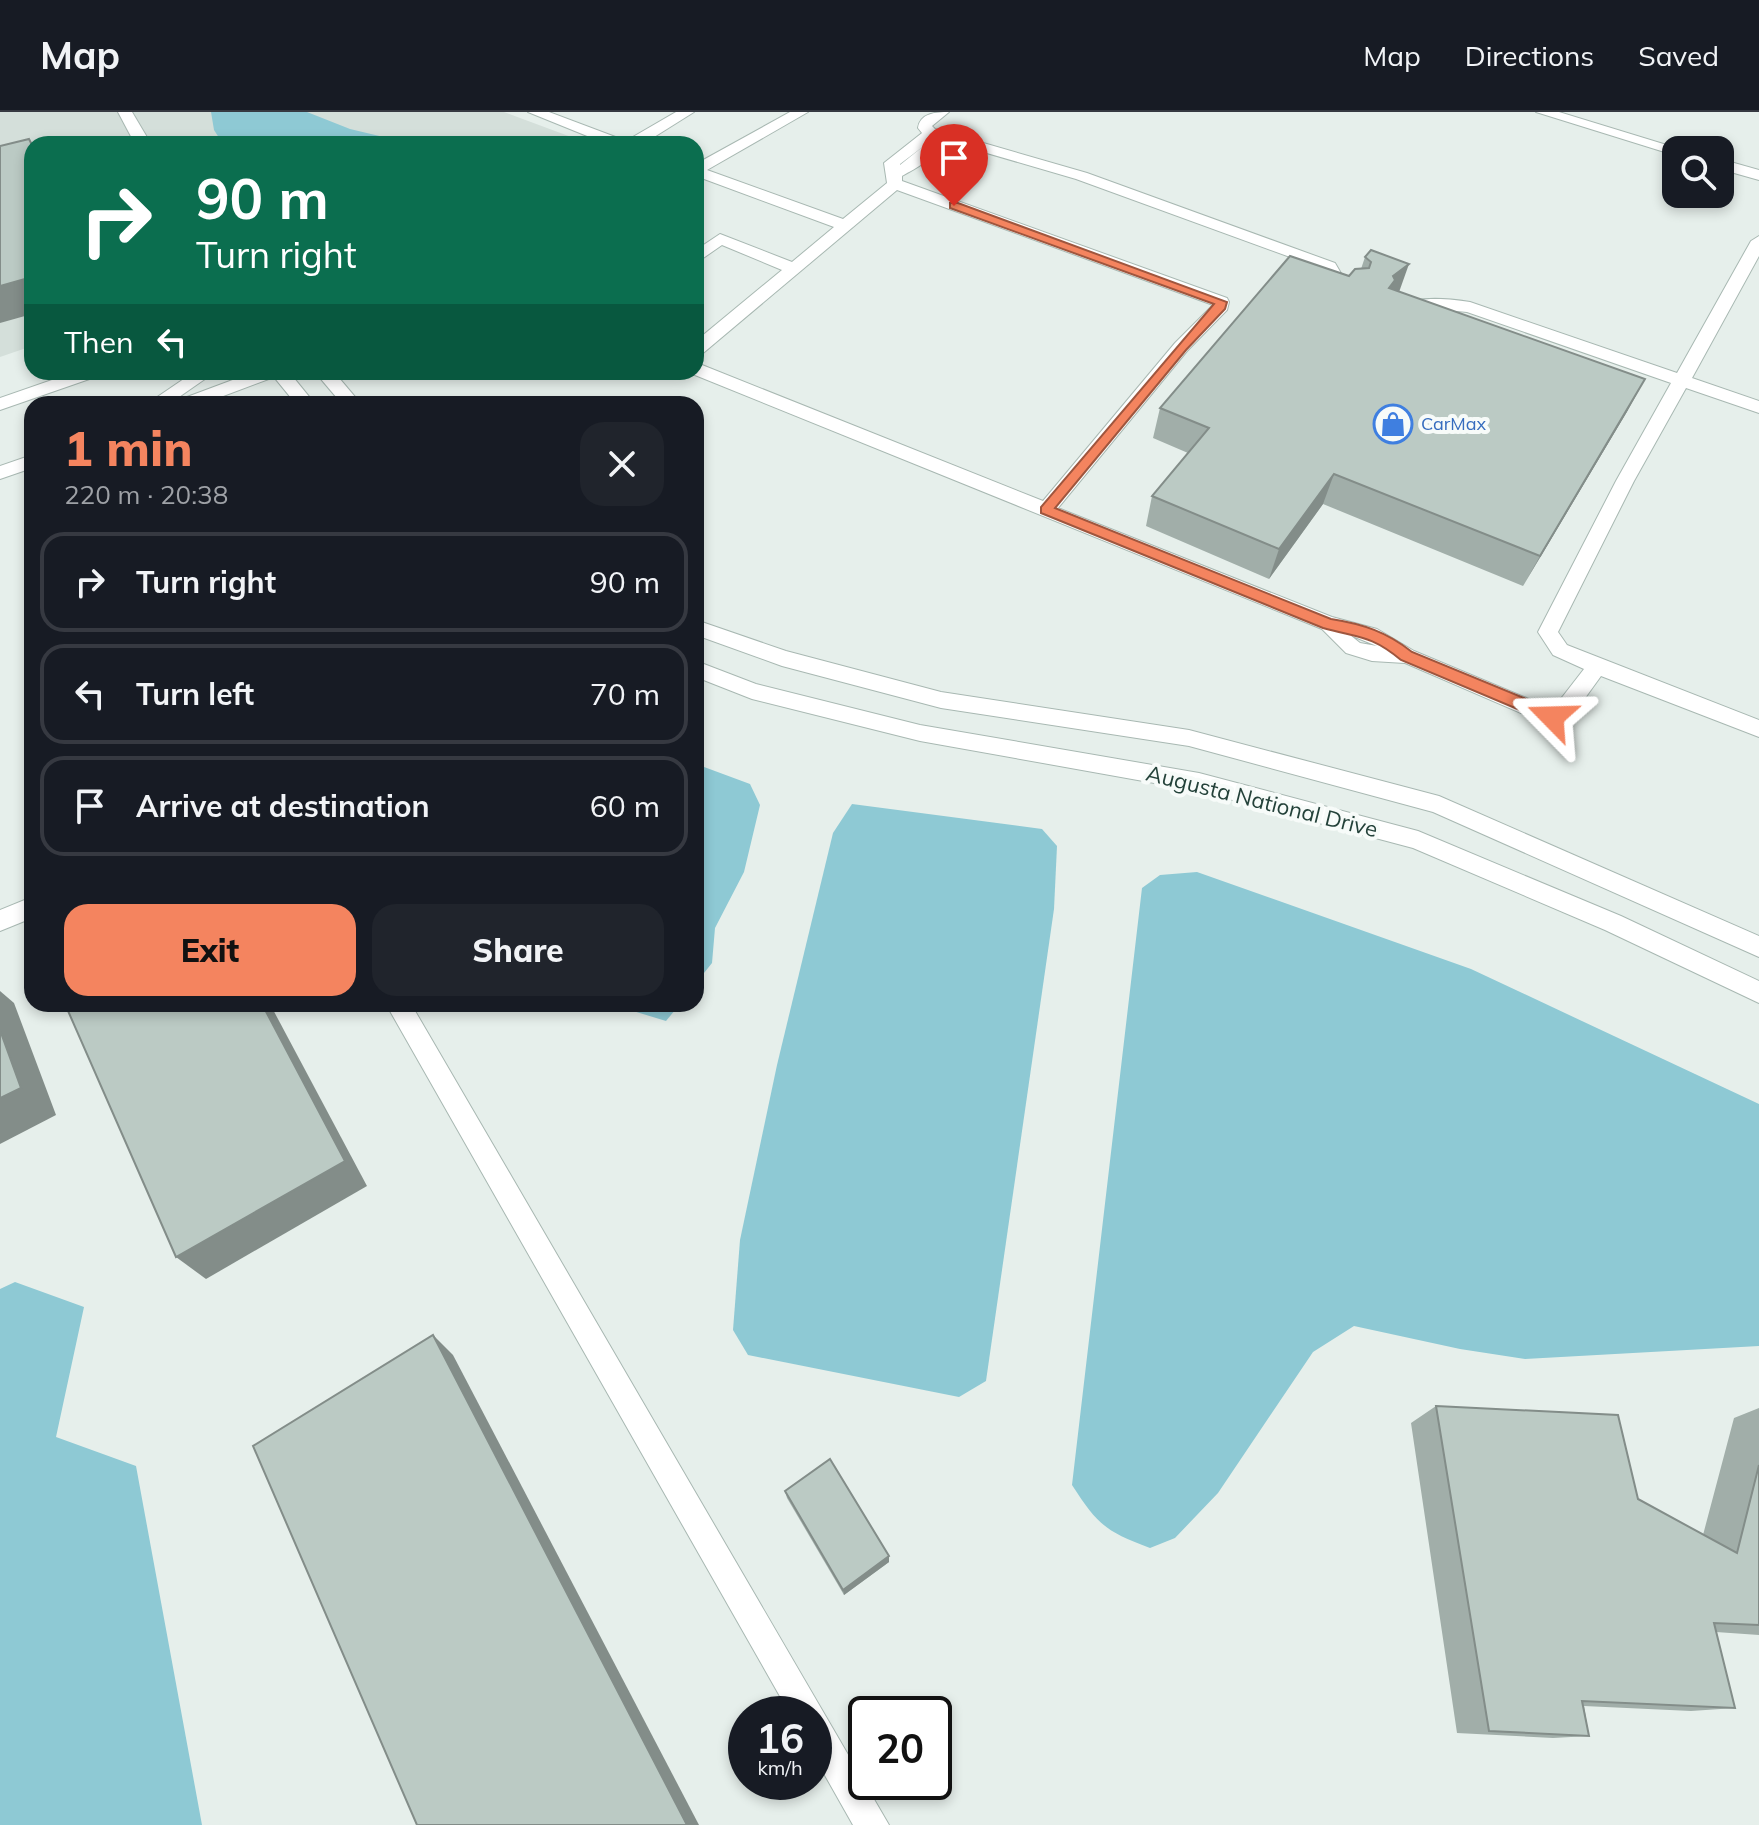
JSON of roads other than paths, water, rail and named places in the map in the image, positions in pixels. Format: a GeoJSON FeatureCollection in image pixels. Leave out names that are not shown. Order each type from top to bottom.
{"type":"FeatureCollection","features":[{"type":"Feature","properties":{"kind":"street"},"geometry":{"type":"LineString","coordinates":[[125,112],[138,136]]}},
{"type":"Feature","properties":{"kind":"street"},"geometry":{"type":"LineString","coordinates":[[535,112],[600,136]]}},
{"type":"Feature","properties":{"kind":"street"},"geometry":{"type":"LineString","coordinates":[[646,136],[687,112]]}},
{"type":"Feature","properties":{"kind":"street"},"geometry":{"type":"LineString","coordinates":[[704,167],[801,112]]}},
{"type":"Feature","properties":{"kind":"street"},"geometry":{"type":"LineString","coordinates":[[942,112],[925,124],[925,128],[932,133],[985,146],[1168,207],[1329,266],[1339,284],[1350,294]]}},
{"type":"Feature","properties":{"kind":"street"},"geometry":{"type":"LineString","coordinates":[[1543,112],[1662,147]]}},
{"type":"Feature","properties":{"kind":"street"},"geometry":{"type":"LineString","coordinates":[[704,343],[894,179],[925,156],[935,144],[932,133]]}},
{"type":"Feature","properties":{"kind":"street"},"geometry":{"type":"LineString","coordinates":[[1734,168],[1759,175]]}},
{"type":"Feature","properties":{"kind":"street"},"geometry":{"type":"LineString","coordinates":[[704,174],[844,225]]}},
{"type":"Feature","properties":{"kind":"street"},"geometry":{"type":"LineString","coordinates":[[894,179],[1221,302],[1221,306],[1181,347],[1046,510]]}},
{"type":"Feature","properties":{"kind":"street"},"geometry":{"type":"LineString","coordinates":[[704,252],[720,239],[793,268]]}},
{"type":"Feature","properties":{"kind":"street"},"geometry":{"type":"LineString","coordinates":[[1759,241],[1625,481],[1548,632],[1560,650],[1759,729]]}},
{"type":"Feature","properties":{"kind":"street"},"geometry":{"type":"LineString","coordinates":[[1393,308],[1461,305],[1759,407]]}},
{"type":"Feature","properties":{"kind":"street"},"geometry":{"type":"LineString","coordinates":[[704,372],[1329,624],[1358,629],[1387,640],[1407,656],[1559,717],[1597,666]]}},
{"type":"Feature","properties":{"kind":"street"},"geometry":{"type":"LineString","coordinates":[[0,404],[69,380]]}},
{"type":"Feature","properties":{"kind":"street"},"geometry":{"type":"LineString","coordinates":[[168,396],[194,380]]}},
{"type":"Feature","properties":{"kind":"street"},"geometry":{"type":"LineString","coordinates":[[206,396],[250,380]]}},
{"type":"Feature","properties":{"kind":"street"},"geometry":{"type":"LineString","coordinates":[[286,380],[299,396]]}},
{"type":"Feature","properties":{"kind":"street"},"geometry":{"type":"LineString","coordinates":[[331,380],[345,396]]}},
{"type":"Feature","properties":{"kind":"street"},"geometry":{"type":"LineString","coordinates":[[0,473],[24,464]]}},
{"type":"Feature","properties":{"kind":"street","name":"Augusta National Drive"},"geometry":{"type":"LineString","coordinates":[[704,630],[782,658],[941,700],[1189,738],[1439,805],[1759,947]]}},
{"type":"Feature","properties":{"kind":"street","name":"Augusta National Drive"},"geometry":{"type":"LineString","coordinates":[[704,672],[752,691],[920,733],[1199,782],[1418,840],[1613,923],[1759,992]]}},
{"type":"Feature","properties":{"kind":"street"},"geometry":{"type":"LineString","coordinates":[[0,921],[24,910]]}},
{"type":"Feature","properties":{"kind":"street"},"geometry":{"type":"LineString","coordinates":[[403,1012],[798,1696]]}},
{"type":"Feature","properties":{"kind":"street"},"geometry":{"type":"LineString","coordinates":[[832,1756],[872,1825]]}},
{"type":"Feature","properties":{"kind":"water"},"geometry":{"type":"Polygon","coordinates":[[[211,112],[307,112],[350,129],[379,136],[218,136],[211,112]]]}},
{"type":"Feature","properties":{"kind":"water"},"geometry":{"type":"Polygon","coordinates":[[[704,767],[750,784],[760,805],[744,872],[715,928],[712,963],[704,973],[704,767]]]}},
{"type":"Feature","properties":{"kind":"water"},"geometry":{"type":"Polygon","coordinates":[[[852,804],[1042,829],[1057,846],[1054,909],[986,1381],[959,1397],[748,1355],[733,1330],[740,1240],[777,1065],[833,833],[852,804]]]}},
{"type":"Feature","properties":{"kind":"water"},"geometry":{"type":"Polygon","coordinates":[[[1197,872],[1471,969],[1759,1104],[1759,1346],[1525,1359],[1460,1349],[1354,1326],[1313,1352],[1218,1493],[1175,1538],[1150,1548],[1122,1537],[1104,1525],[1072,1485],[1142,888],[1160,875],[1197,872]]]}},
{"type":"Feature","properties":{"kind":"water"},"geometry":{"type":"Polygon","coordinates":[[[636,1012],[673,1012],[666,1021],[636,1012]]]}},
{"type":"Feature","properties":{"kind":"water"},"geometry":{"type":"Polygon","coordinates":[[[15,1282],[84,1307],[56,1437],[136,1466],[202,1825],[0,1825],[0,1289],[15,1282]]]}},
{"type":"Feature","properties":{"kind":"place","name":"CarMax"},"geometry":{"type":"Point","coordinates":[1393,424]}}]}
